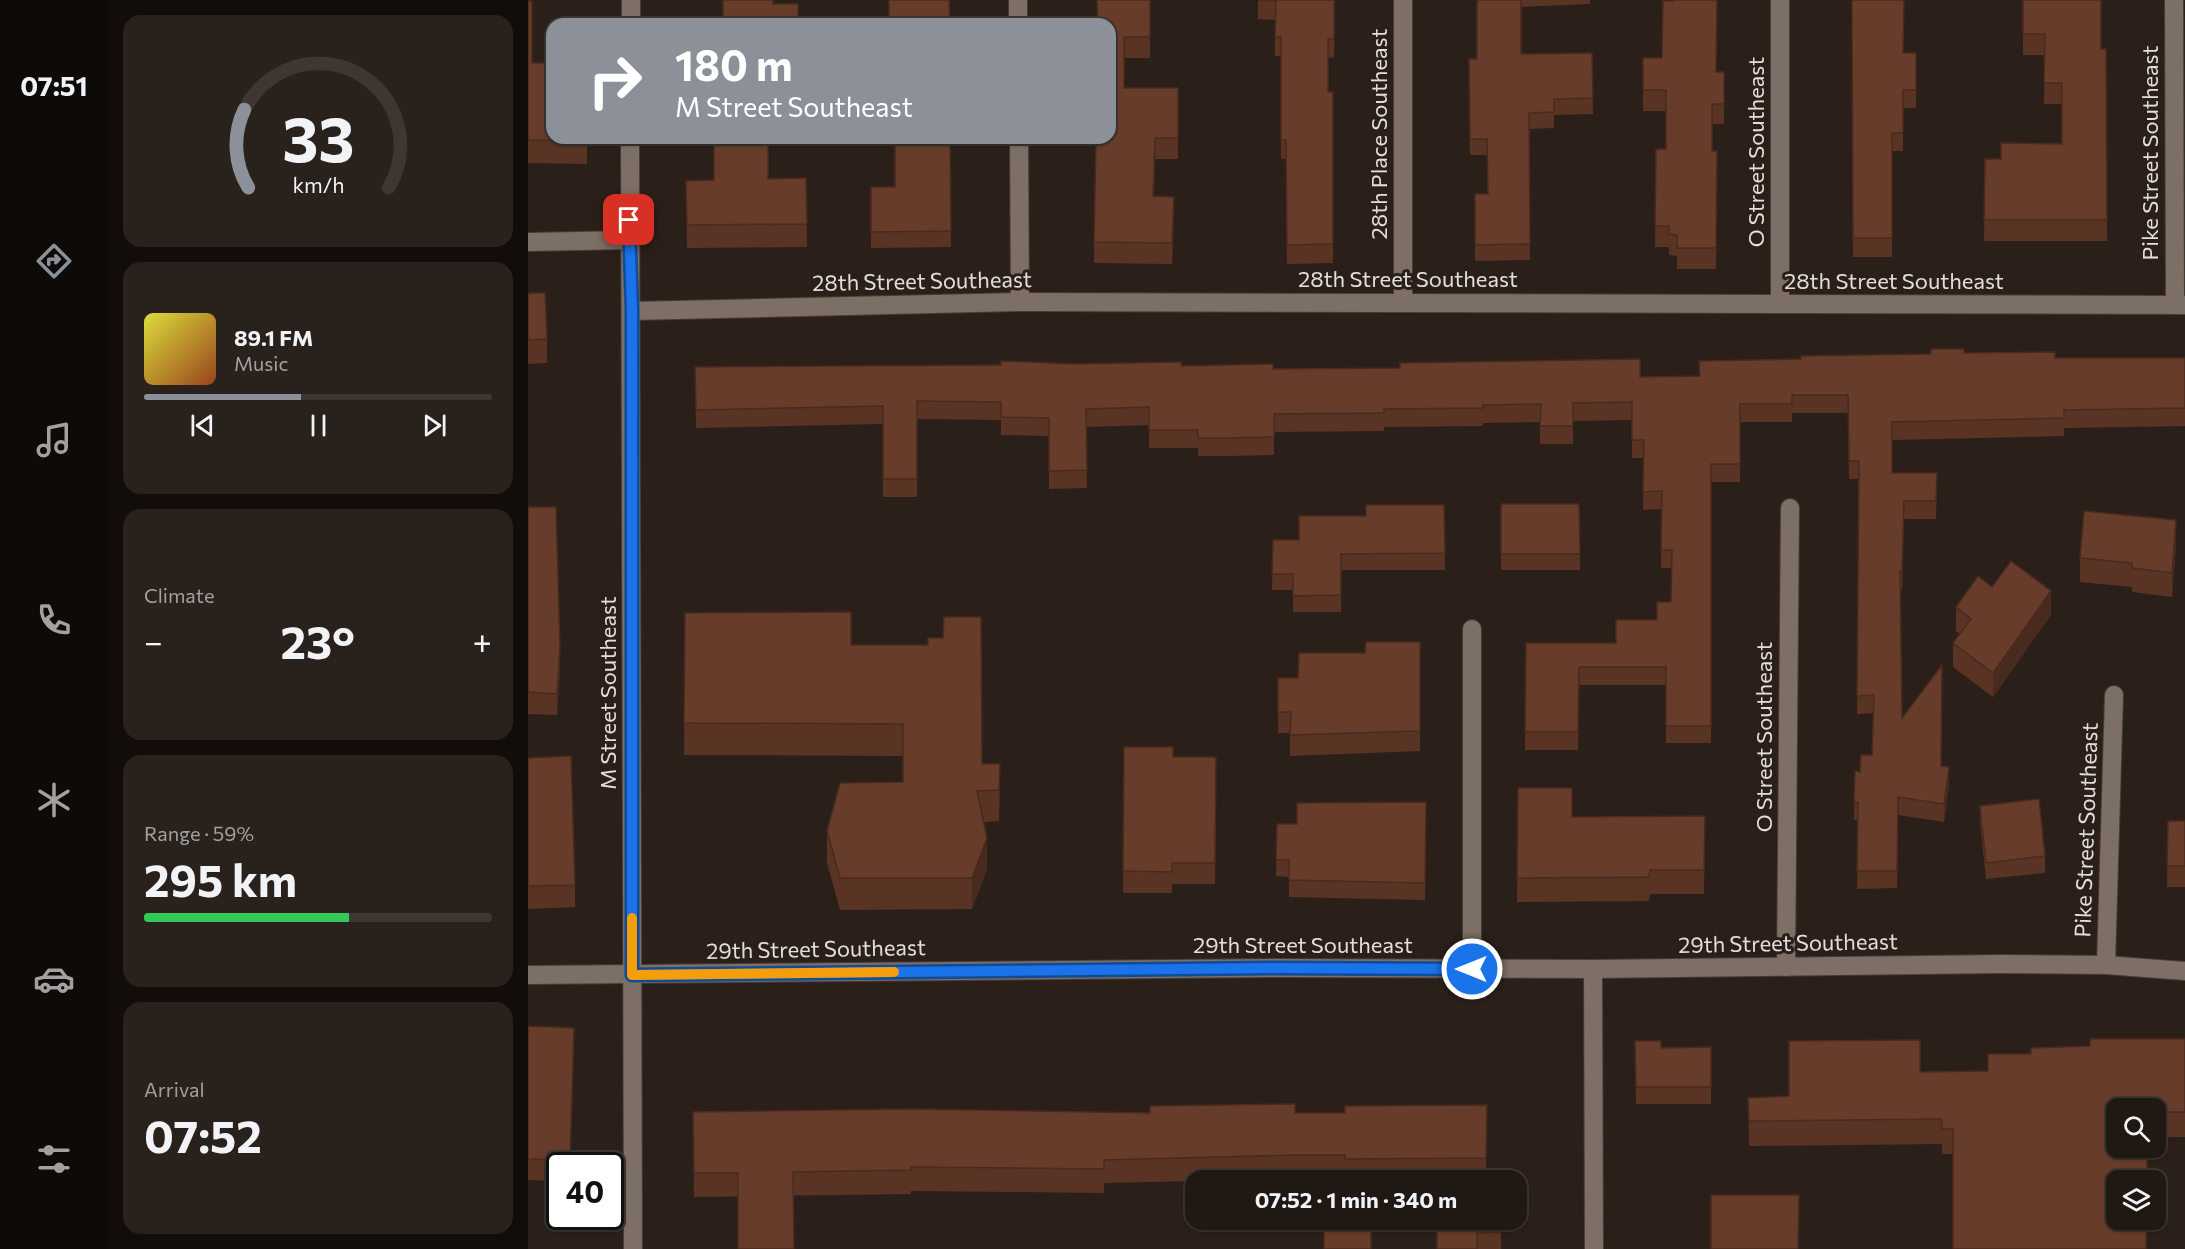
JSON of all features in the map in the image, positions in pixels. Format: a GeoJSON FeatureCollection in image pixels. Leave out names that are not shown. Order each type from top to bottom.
{"type":"FeatureCollection","features":[{"type":"Feature","properties":{"kind":"street"},"geometry":{"type":"LineString","coordinates":[[631,0],[631,18]]}},
{"type":"Feature","properties":{"kind":"street"},"geometry":{"type":"LineString","coordinates":[[1018,0],[1018,18]]}},
{"type":"Feature","properties":{"kind":"street","name":"28th Place Southeast"},"geometry":{"type":"LineString","coordinates":[[1403,0],[1403,303]]}},
{"type":"Feature","properties":{"kind":"street","name":"O Street Southeast"},"geometry":{"type":"LineString","coordinates":[[1780,0],[1780,304]]}},
{"type":"Feature","properties":{"kind":"street","name":"Pike Street Southeast"},"geometry":{"type":"LineString","coordinates":[[2174,0],[2180,305]]}},
{"type":"Feature","properties":{"kind":"street","name":"M Street Southeast"},"geometry":{"type":"LineString","coordinates":[[630,144],[633,1249]]}},
{"type":"Feature","properties":{"kind":"street"},"geometry":{"type":"LineString","coordinates":[[1019,144],[1020,302]]}},
{"type":"Feature","properties":{"kind":"street"},"geometry":{"type":"LineString","coordinates":[[528,242],[629,240]]}},
{"type":"Feature","properties":{"kind":"street","name":"28th Street Southeast"},"geometry":{"type":"LineString","coordinates":[[632,310],[1020,302],[2180,305]]}},
{"type":"Feature","properties":{"kind":"street","name":"O Street Southeast"},"geometry":{"type":"LineString","coordinates":[[1786,967],[1790,508]]}},
{"type":"Feature","properties":{"kind":"street"},"geometry":{"type":"LineString","coordinates":[[1472,969],[1473,629]]}},
{"type":"Feature","properties":{"kind":"street","name":"Pike Street Southeast"},"geometry":{"type":"LineString","coordinates":[[2106,965],[2114,695]]}},
{"type":"Feature","properties":{"kind":"street","name":"29th Street Southeast"},"geometry":{"type":"LineString","coordinates":[[528,975],[1260,968],[1593,969],[1999,964],[2106,965],[2185,971]]}},
{"type":"Feature","properties":{"kind":"street"},"geometry":{"type":"LineString","coordinates":[[1593,969],[1594,1249]]}},
{"type":"Feature","properties":{"kind":"building"},"geometry":{"type":"Polygon","coordinates":[[[723,0],[773,0],[773,4],[798,4],[798,18],[723,18],[723,0]]]}},
{"type":"Feature","properties":{"kind":"building"},"geometry":{"type":"Polygon","coordinates":[[[889,0],[949,0],[950,18],[889,18],[889,0]]]}},
{"type":"Feature","properties":{"kind":"building"},"geometry":{"type":"Polygon","coordinates":[[[1097,0],[1150,0],[1150,37],[1124,37],[1124,88],[1178,88],[1178,138],[1155,138],[1153,196],[1174,197],[1172,243],[1094,242],[1096,144],[1116,144],[1116,18],[1098,18],[1097,0]]]}},
{"type":"Feature","properties":{"kind":"building"},"geometry":{"type":"Polygon","coordinates":[[[1258,0],[1334,0],[1334,39],[1328,39],[1328,92],[1333,92],[1333,244],[1287,245],[1286,140],[1281,140],[1281,37],[1275,37],[1276,1],[1258,0]]]}},
{"type":"Feature","properties":{"kind":"building"},"geometry":{"type":"Polygon","coordinates":[[[1477,0],[1521,0],[1521,54],[1592,53],[1593,98],[1554,99],[1554,112],[1529,113],[1530,244],[1475,245],[1475,194],[1488,194],[1487,139],[1470,139],[1469,59],[1477,59],[1477,0]]]}},
{"type":"Feature","properties":{"kind":"building"},"geometry":{"type":"Polygon","coordinates":[[[1717,0],[1716,72],[1724,72],[1724,104],[1712,104],[1712,151],[1717,151],[1716,248],[1677,248],[1677,235],[1669,234],[1669,226],[1655,226],[1656,149],[1666,149],[1666,90],[1643,90],[1643,58],[1662,58],[1663,1],[1717,0]]]}},
{"type":"Feature","properties":{"kind":"building"},"geometry":{"type":"Polygon","coordinates":[[[1852,0],[1904,0],[1903,53],[1916,53],[1916,90],[1903,90],[1903,133],[1892,133],[1892,238],[1853,238],[1852,0]]]}},
{"type":"Feature","properties":{"kind":"building"},"geometry":{"type":"Polygon","coordinates":[[[2023,0],[2101,0],[2101,49],[2106,49],[2107,220],[1984,220],[1985,159],[2001,159],[2001,143],[2062,144],[2062,83],[2044,83],[2045,34],[2023,34],[2023,0]]]}},
{"type":"Feature","properties":{"kind":"building"},"geometry":{"type":"Polygon","coordinates":[[[528,1],[532,1],[532,63],[546,63],[546,140],[528,140],[528,1]]]}},
{"type":"Feature","properties":{"kind":"building"},"geometry":{"type":"Polygon","coordinates":[[[714,144],[768,144],[768,179],[806,178],[807,224],[687,225],[686,181],[714,180],[714,144]]]}},
{"type":"Feature","properties":{"kind":"building"},"geometry":{"type":"Polygon","coordinates":[[[895,144],[950,144],[951,231],[871,232],[871,187],[895,187],[895,144]]]}},
{"type":"Feature","properties":{"kind":"building"},"geometry":{"type":"Polygon","coordinates":[[[528,293],[545,293],[547,339],[528,340],[528,293]]]}},
{"type":"Feature","properties":{"kind":"building"},"geometry":{"type":"Polygon","coordinates":[[[1931,349],[1964,349],[1964,353],[2055,352],[2055,358],[2185,358],[2185,408],[2064,410],[2064,418],[1892,422],[1892,473],[1937,473],[1936,501],[1904,501],[1902,573],[1900,571],[1902,718],[1942,665],[1941,766],[1949,767],[1944,804],[1898,797],[1897,871],[1857,871],[1858,802],[1854,802],[1855,771],[1860,772],[1861,755],[1872,755],[1874,695],[1857,696],[1859,461],[1849,461],[1848,395],[1792,395],[1792,404],[1740,404],[1740,464],[1711,464],[1711,726],[1666,726],[1666,667],[1579,667],[1578,732],[1525,732],[1526,643],[1616,643],[1616,620],[1657,620],[1657,602],[1671,602],[1672,550],[1661,550],[1662,491],[1643,492],[1644,440],[1632,440],[1632,402],[1573,403],[1573,426],[1540,426],[1541,404],[1483,405],[1483,408],[1384,409],[1384,413],[1274,414],[1274,437],[1229,438],[1198,438],[1198,430],[1149,430],[1149,407],[1086,409],[1087,470],[1049,471],[1049,418],[1001,417],[1001,402],[917,401],[917,479],[883,479],[883,406],[696,410],[695,367],[1001,365],[1001,361],[1075,364],[1181,362],[1181,366],[1273,364],[1273,369],[1400,368],[1400,363],[1640,359],[1640,377],[1700,376],[1699,361],[1801,359],[1801,356],[1931,354],[1931,349]]]}},
{"type":"Feature","properties":{"kind":"building"},"geometry":{"type":"Polygon","coordinates":[[[1501,504],[1579,504],[1580,554],[1501,554],[1501,504]]]}},
{"type":"Feature","properties":{"kind":"building"},"geometry":{"type":"Polygon","coordinates":[[[1366,505],[1444,505],[1445,553],[1341,554],[1341,595],[1293,596],[1293,574],[1272,574],[1273,540],[1299,540],[1299,516],[1366,516],[1366,505]]]}},
{"type":"Feature","properties":{"kind":"building"},"geometry":{"type":"Polygon","coordinates":[[[528,507],[556,507],[560,647],[557,694],[528,692],[528,507]]]}},
{"type":"Feature","properties":{"kind":"building"},"geometry":{"type":"Polygon","coordinates":[[[2084,511],[2176,520],[2172,573],[2132,568],[2132,563],[2080,558],[2084,511]]]}},
{"type":"Feature","properties":{"kind":"building"},"geometry":{"type":"Polygon","coordinates":[[[2011,561],[2051,591],[1993,673],[1953,643],[1971,619],[1956,607],[1978,576],[1992,587],[2011,561]]]}},
{"type":"Feature","properties":{"kind":"building"},"geometry":{"type":"Polygon","coordinates":[[[851,612],[851,645],[928,645],[928,638],[943,638],[944,617],[981,617],[982,764],[1000,764],[999,790],[977,791],[987,838],[972,878],[840,878],[827,831],[840,783],[903,782],[903,724],[684,723],[685,613],[851,612]]]}},
{"type":"Feature","properties":{"kind":"building"},"geometry":{"type":"Polygon","coordinates":[[[1366,642],[1420,642],[1420,731],[1290,735],[1291,712],[1278,712],[1278,678],[1298,678],[1299,653],[1365,653],[1366,642]]]}},
{"type":"Feature","properties":{"kind":"building"},"geometry":{"type":"Polygon","coordinates":[[[1124,747],[1173,747],[1173,757],[1216,757],[1215,863],[1172,863],[1172,872],[1123,871],[1124,747]]]}},
{"type":"Feature","properties":{"kind":"building"},"geometry":{"type":"Polygon","coordinates":[[[571,756],[575,885],[528,886],[528,758],[571,756]]]}},
{"type":"Feature","properties":{"kind":"building"},"geometry":{"type":"Polygon","coordinates":[[[1518,788],[1572,788],[1572,817],[1705,816],[1704,870],[1650,870],[1649,877],[1517,878],[1518,788]]]}},
{"type":"Feature","properties":{"kind":"building"},"geometry":{"type":"Polygon","coordinates":[[[2039,799],[2045,856],[1986,863],[1980,806],[2039,799]]]}},
{"type":"Feature","properties":{"kind":"building"},"geometry":{"type":"Polygon","coordinates":[[[1426,802],[1425,883],[1289,880],[1289,860],[1276,860],[1277,824],[1297,824],[1297,803],[1426,802]]]}},
{"type":"Feature","properties":{"kind":"building"},"geometry":{"type":"Polygon","coordinates":[[[2168,821],[2185,821],[2185,866],[2167,866],[2168,821]]]}},
{"type":"Feature","properties":{"kind":"building"},"geometry":{"type":"Polygon","coordinates":[[[528,1026],[574,1028],[570,1152],[546,1152],[546,1159],[528,1159],[528,1026]]]}},
{"type":"Feature","properties":{"kind":"building"},"geometry":{"type":"Polygon","coordinates":[[[2090,1039],[2185,1039],[2185,1112],[2166,1112],[2166,1098],[2106,1098],[2106,1158],[2147,1158],[2147,1170],[2106,1170],[2106,1230],[2146,1230],[2146,1249],[1953,1249],[1953,1129],[1942,1129],[1942,1119],[1749,1121],[1748,1098],[1789,1096],[1789,1041],[1920,1040],[1920,1072],[1988,1071],[1988,1054],[2031,1054],[2031,1048],[2090,1046],[2090,1039]]]}},
{"type":"Feature","properties":{"kind":"building"},"geometry":{"type":"Polygon","coordinates":[[[1635,1041],[1661,1041],[1661,1048],[1711,1047],[1711,1087],[1636,1087],[1635,1041]]]}},
{"type":"Feature","properties":{"kind":"building"},"geometry":{"type":"Polygon","coordinates":[[[1295,1104],[1295,1113],[1345,1113],[1345,1106],[1487,1105],[1486,1158],[1345,1159],[1345,1155],[1296,1155],[1104,1160],[1104,1169],[911,1167],[911,1170],[793,1172],[794,1249],[738,1249],[738,1173],[694,1173],[693,1112],[910,1109],[1150,1113],[1150,1106],[1295,1104]]]}},
{"type":"Feature","properties":{"kind":"building"},"geometry":{"type":"Polygon","coordinates":[[[1711,1195],[1799,1195],[1798,1249],[1711,1249],[1711,1195]]]}},
{"type":"Feature","properties":{"kind":"building"},"geometry":{"type":"Polygon","coordinates":[[[1324,1230],[1371,1230],[1371,1249],[1324,1249],[1324,1230]]]}},
{"type":"Feature","properties":{"kind":"building"},"geometry":{"type":"Polygon","coordinates":[[[1437,1230],[1501,1230],[1501,1232],[1477,1233],[1477,1249],[1437,1249],[1437,1230]]]}},
{"type":"Feature","properties":{"kind":"slow traffic"},"geometry":{"type":"LineString","coordinates":[[632,918],[632,975],[894,972]]}},
{"type":"Feature","properties":{"kind":"route"},"geometry":{"type":"LineString","coordinates":[[629,220],[632,310],[632,975],[1271,968],[1472,969]]}}]}
